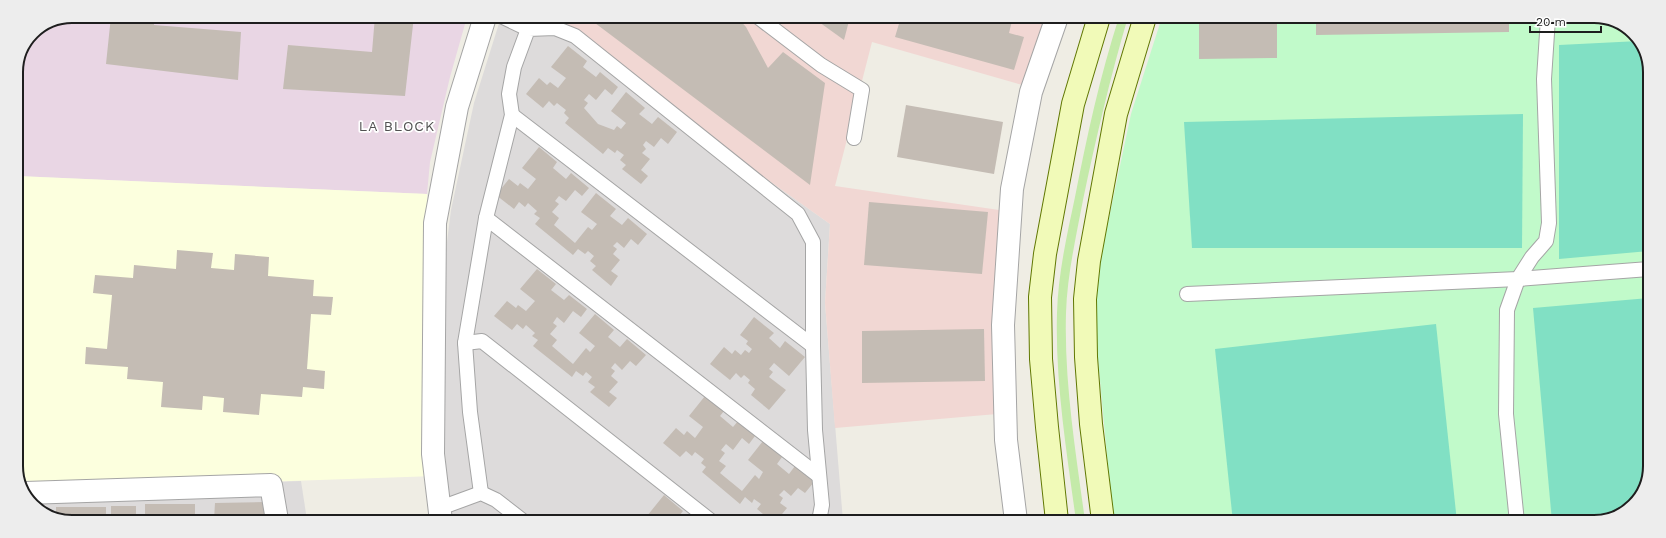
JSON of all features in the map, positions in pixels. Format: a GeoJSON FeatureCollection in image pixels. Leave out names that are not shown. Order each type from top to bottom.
{"type":"FeatureCollection","features":[{"type":"Feature","properties":{"kind":"main road"},"geometry":{"type":"LineString","coordinates":[[1056,515],[1041,359],[1040,297],[1045,254],[1073,104],[1097,23]]}},
{"type":"Feature","properties":{"kind":"main road"},"geometry":{"type":"LineString","coordinates":[[1102,515],[1091,424],[1086,357],[1085,298],[1089,261],[1116,114],[1143,23]]}},
{"type":"Feature","properties":{"kind":"street"},"geometry":{"type":"LineString","coordinates":[[440,514],[433,454],[435,223],[457,107],[483,23]]}},
{"type":"Feature","properties":{"kind":"street"},"geometry":{"type":"LineString","coordinates":[[1015,515],[1006,440],[1003,325],[1012,188],[1031,92],[1055,23]]}},
{"type":"Feature","properties":{"kind":"street"},"geometry":{"type":"LineString","coordinates":[[31,493],[271,485],[276,515]]}},
{"type":"Feature","properties":{"kind":"lane"},"geometry":{"type":"LineString","coordinates":[[516,23],[528,29],[555,28],[575,36],[798,214],[813,242],[815,430],[822,505],[820,515]]}},
{"type":"Feature","properties":{"kind":"lane"},"geometry":{"type":"LineString","coordinates":[[766,23],[821,65],[862,90],[854,138]]}},
{"type":"Feature","properties":{"kind":"lane"},"geometry":{"type":"LineString","coordinates":[[1516,515],[1506,414],[1507,310],[1518,279],[1532,257],[1546,241],[1549,223],[1544,79],[1548,23]]}},
{"type":"Feature","properties":{"kind":"lane"},"geometry":{"type":"LineString","coordinates":[[481,493],[470,412],[465,343],[486,218],[512,115],[509,94],[514,67],[528,29]]}},
{"type":"Feature","properties":{"kind":"lane"},"geometry":{"type":"LineString","coordinates":[[512,115],[813,346]]}},
{"type":"Feature","properties":{"kind":"lane"},"geometry":{"type":"LineString","coordinates":[[486,218],[819,476]]}},
{"type":"Feature","properties":{"kind":"lane"},"geometry":{"type":"LineString","coordinates":[[1186,294],[1518,279],[1643,269]]}},
{"type":"Feature","properties":{"kind":"lane"},"geometry":{"type":"LineString","coordinates":[[465,343],[482,341],[703,515]]}},
{"type":"Feature","properties":{"kind":"lane"},"geometry":{"type":"LineString","coordinates":[[440,514],[481,493]]}},
{"type":"Feature","properties":{"kind":"lane"},"geometry":{"type":"LineString","coordinates":[[481,493],[496,500],[515,515]]}},
{"type":"Feature","properties":{"kind":"shaded area"},"geometry":{"type":"Polygon","coordinates":[[[72,23],[465,23],[450,77],[430,162],[427,194],[23,176],[23,72],[27,53],[37,37],[45,31],[63,24],[72,23]]]}},
{"type":"Feature","properties":{"kind":"shaded area"},"geometry":{"type":"Polygon","coordinates":[[[499,23],[546,23],[830,224],[825,303],[843,515],[450,515],[436,330],[451,210],[474,103],[499,23]]]}},
{"type":"Feature","properties":{"kind":"shaded area"},"geometry":{"type":"Polygon","coordinates":[[[546,23],[1048,23],[1026,86],[872,42],[835,186],[999,210],[996,291],[997,414],[835,428],[825,303],[830,224],[546,23]]]}},
{"type":"Feature","properties":{"kind":"shaded area"},"geometry":{"type":"Polygon","coordinates":[[[23,176],[427,194],[435,476],[30,490],[27,485],[23,469],[23,176]]]}},
{"type":"Feature","properties":{"kind":"shaded area"},"geometry":{"type":"Polygon","coordinates":[[[301,481],[306,515],[66,515],[45,507],[37,501],[30,490],[301,481]]]}},
{"type":"Feature","properties":{"kind":"green space"},"geometry":{"type":"Polygon","coordinates":[[[1117,23],[1126,23],[1098,131],[1072,256],[1068,285],[1066,313],[1067,365],[1084,515],[1075,515],[1060,392],[1057,339],[1058,298],[1066,240],[1089,129],[1117,23]]]}},
{"type":"Feature","properties":{"kind":"green space"},"geometry":{"type":"Polygon","coordinates":[[[1160,23],[1600,23],[1621,31],[1633,42],[1639,53],[1643,69],[1643,472],[1635,493],[1624,505],[1616,510],[1600,515],[1112,515],[1096,337],[1096,279],[1131,114],[1160,23]]]}},
{"type":"Feature","properties":{"kind":"green space"},"geometry":{"type":"Polygon","coordinates":[[[1632,41],[1639,53],[1643,69],[1643,252],[1559,259],[1559,45],[1632,41]]]}},
{"type":"Feature","properties":{"kind":"green space"},"geometry":{"type":"Polygon","coordinates":[[[1523,114],[1522,248],[1192,248],[1184,122],[1523,114]]]}},
{"type":"Feature","properties":{"kind":"green space"},"geometry":{"type":"Polygon","coordinates":[[[1643,299],[1643,472],[1635,493],[1624,505],[1616,510],[1600,515],[1551,515],[1533,308],[1643,299]]]}},
{"type":"Feature","properties":{"kind":"green space"},"geometry":{"type":"Polygon","coordinates":[[[1436,324],[1456,515],[1232,515],[1215,349],[1436,324]]]}},
{"type":"Feature","properties":{"kind":"building"},"geometry":{"type":"Polygon","coordinates":[[[110,23],[154,23],[154,25],[241,32],[238,80],[106,64],[110,23]]]}},
{"type":"Feature","properties":{"kind":"building"},"geometry":{"type":"Polygon","coordinates":[[[374,23],[413,23],[405,96],[283,89],[288,45],[372,52],[374,23]]]}},
{"type":"Feature","properties":{"kind":"building"},"geometry":{"type":"Polygon","coordinates":[[[595,23],[742,23],[768,68],[783,52],[825,83],[810,185],[595,23]]]}},
{"type":"Feature","properties":{"kind":"building"},"geometry":{"type":"Polygon","coordinates":[[[820,23],[848,23],[844,40],[820,23]]]}},
{"type":"Feature","properties":{"kind":"building"},"geometry":{"type":"Polygon","coordinates":[[[899,23],[1012,23],[1009,33],[1024,37],[1014,70],[895,37],[899,23]]]}},
{"type":"Feature","properties":{"kind":"building"},"geometry":{"type":"Polygon","coordinates":[[[1199,23],[1277,23],[1277,58],[1199,59],[1199,23]]]}},
{"type":"Feature","properties":{"kind":"building"},"geometry":{"type":"Polygon","coordinates":[[[1316,23],[1509,23],[1509,32],[1316,35],[1316,23]]]}},
{"type":"Feature","properties":{"kind":"building"},"geometry":{"type":"Polygon","coordinates":[[[568,46],[587,61],[583,67],[596,77],[600,72],[618,87],[612,95],[605,89],[596,100],[589,94],[584,100],[588,103],[584,108],[598,124],[614,130],[617,126],[621,129],[626,123],[611,111],[626,92],[645,108],[639,114],[652,124],[658,117],[677,132],[668,144],[661,138],[654,147],[646,141],[643,145],[646,149],[642,153],[650,159],[641,170],[648,176],[641,184],[622,169],[626,165],[620,160],[624,155],[617,150],[615,153],[608,148],[603,154],[565,123],[569,118],[564,113],[566,110],[557,103],[554,106],[549,101],[543,108],[526,94],[539,78],[547,85],[550,82],[558,88],[566,78],[551,67],[568,46]]]}},
{"type":"Feature","properties":{"kind":"building"},"geometry":{"type":"Polygon","coordinates":[[[906,105],[1003,122],[994,174],[897,157],[906,105]]]}},
{"type":"Feature","properties":{"kind":"building"},"geometry":{"type":"Polygon","coordinates":[[[539,147],[557,162],[553,168],[566,179],[571,173],[589,188],[582,196],[575,190],[566,201],[559,196],[555,201],[559,204],[552,212],[559,218],[554,225],[575,243],[588,227],[592,230],[597,224],[581,212],[596,193],[616,209],[610,216],[622,225],[628,218],[647,234],[638,245],[631,239],[624,248],[617,242],[613,246],[617,249],[613,254],[620,260],[611,271],[618,276],[611,286],[592,270],[596,266],[590,261],[594,256],[588,251],[585,254],[578,249],[573,255],[535,224],[540,218],[534,214],[537,211],[528,203],[525,207],[519,202],[514,209],[496,195],[509,179],[518,186],[520,183],[528,189],[536,179],[522,168],[539,147]]]}},
{"type":"Feature","properties":{"kind":"building"},"geometry":{"type":"Polygon","coordinates":[[[869,202],[988,212],[982,274],[864,265],[869,202]]]}},
{"type":"Feature","properties":{"kind":"building"},"geometry":{"type":"Polygon","coordinates":[[[177,250],[213,253],[211,268],[234,270],[235,254],[269,257],[268,276],[314,280],[313,296],[333,297],[331,315],[311,314],[307,369],[325,371],[324,389],[303,387],[302,397],[261,394],[259,415],[223,412],[224,398],[203,396],[202,410],[161,407],[163,382],[127,379],[128,367],[85,364],[86,347],[107,349],[112,295],[93,293],[95,275],[133,278],[134,265],[176,269],[177,250]]]}},
{"type":"Feature","properties":{"kind":"building"},"geometry":{"type":"Polygon","coordinates":[[[537,269],[556,284],[551,290],[564,300],[569,295],[587,309],[581,317],[573,311],[564,323],[557,317],[553,323],[557,326],[550,334],[557,340],[552,346],[573,364],[586,348],[590,352],[595,346],[579,333],[595,314],[614,330],[608,337],[620,347],[627,339],[646,355],[636,366],[630,361],[622,370],[615,363],[611,368],[615,371],[611,376],[618,382],[609,392],[617,398],[609,407],[590,392],[595,387],[588,382],[592,377],[586,372],[583,376],[576,371],[572,377],[533,346],[538,340],[532,336],[535,333],[526,325],[523,329],[517,324],[512,330],[494,316],[507,301],[516,308],[518,305],[526,311],[535,301],[520,289],[537,269]]]}},
{"type":"Feature","properties":{"kind":"building"},"geometry":{"type":"Polygon","coordinates":[[[754,317],[774,333],[769,338],[780,348],[785,341],[805,357],[789,376],[774,363],[769,369],[773,372],[769,377],[786,390],[769,410],[751,395],[755,389],[748,383],[750,380],[744,375],[741,378],[736,373],[730,380],[710,364],[724,347],[732,354],[735,350],[741,355],[745,350],[749,353],[752,349],[746,344],[748,341],[740,335],[754,317]]]}},
{"type":"Feature","properties":{"kind":"building"},"geometry":{"type":"Polygon","coordinates":[[[984,329],[985,381],[862,383],[862,331],[984,329]]]}},
{"type":"Feature","properties":{"kind":"building"},"geometry":{"type":"Polygon","coordinates":[[[705,396],[724,411],[720,416],[733,427],[738,421],[755,436],[749,444],[742,438],[733,450],[726,444],[721,450],[725,453],[719,461],[726,466],[720,473],[742,491],[755,475],[759,479],[763,472],[748,460],[763,441],[782,457],[777,464],[789,474],[795,466],[814,482],[805,493],[798,488],[791,496],[784,490],[779,495],[783,498],[780,503],[787,508],[781,515],[762,515],[763,514],[757,509],[761,504],[754,499],[752,503],[745,497],[740,504],[702,472],[706,467],[701,463],[704,459],[695,452],[692,456],[686,451],[680,457],[663,443],[676,428],[684,435],[687,431],[695,438],[703,427],[689,416],[705,396]]]}},
{"type":"Feature","properties":{"kind":"building"},"geometry":{"type":"Polygon","coordinates":[[[664,495],[683,511],[680,515],[648,515],[664,495]]]}},
{"type":"Feature","properties":{"kind":"building"},"geometry":{"type":"Polygon","coordinates":[[[265,502],[265,515],[214,515],[215,503],[265,502]]]}},
{"type":"Feature","properties":{"kind":"building"},"geometry":{"type":"Polygon","coordinates":[[[145,504],[195,504],[195,515],[145,515],[145,504]]]}},
{"type":"Feature","properties":{"kind":"building"},"geometry":{"type":"Polygon","coordinates":[[[111,506],[136,506],[136,515],[111,515],[111,506]]]}},
{"type":"Feature","properties":{"kind":"building"},"geometry":{"type":"Polygon","coordinates":[[[56,507],[106,507],[106,515],[66,515],[56,512],[56,507]]]}},
{"type":"Feature","properties":{"kind":"district","name":"LA BLOCK"},"geometry":{"type":"Point","coordinates":[397,126]}}]}
